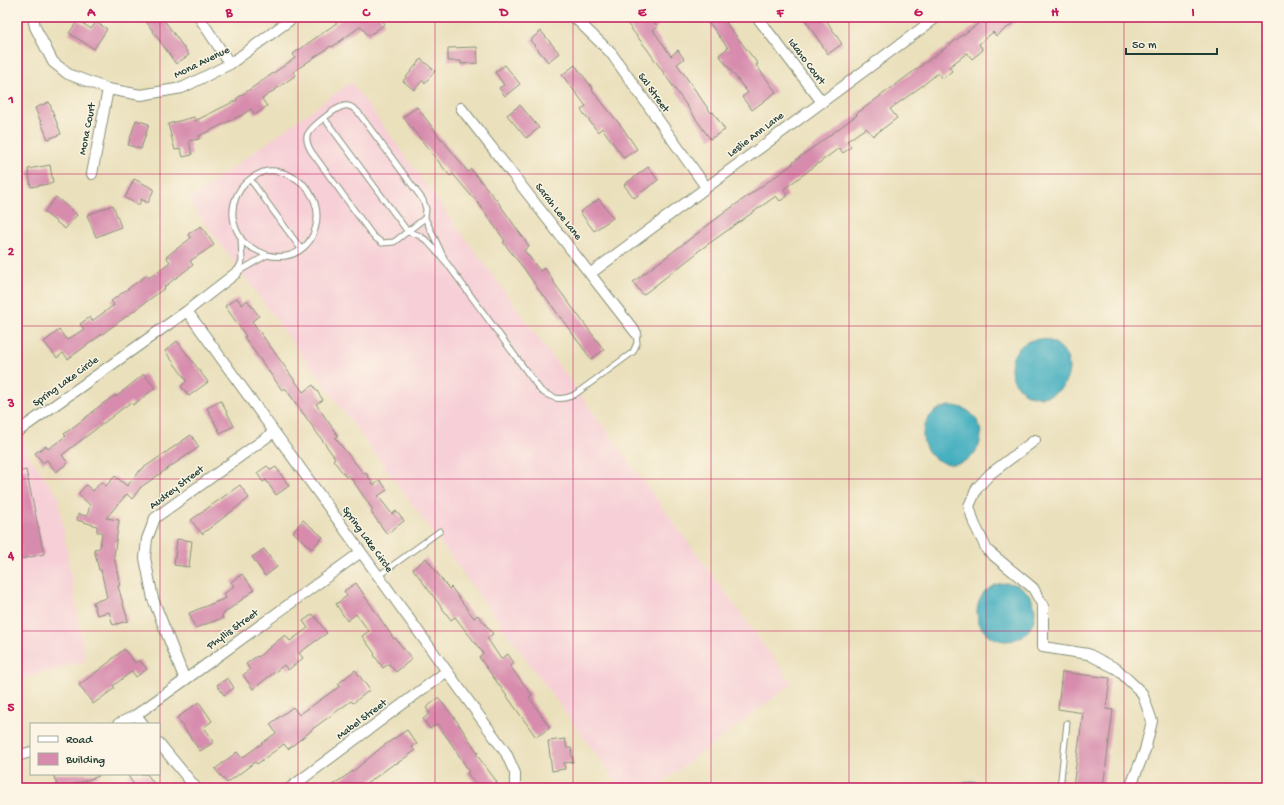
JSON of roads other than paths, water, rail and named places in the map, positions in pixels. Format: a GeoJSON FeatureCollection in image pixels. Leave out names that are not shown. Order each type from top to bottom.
{"type":"FeatureCollection","features":[{"type":"Feature","properties":{"kind":"street","name":"Mona Avenue"},"geometry":{"type":"LineString","coordinates":[[33,17],[35,27],[52,62],[68,74],[108,89],[141,96],[182,88],[230,64],[294,17]]}},
{"type":"Feature","properties":{"kind":"street"},"geometry":{"type":"LineString","coordinates":[[199,17],[230,64]]}},
{"type":"Feature","properties":{"kind":"street","name":"Sal Street"},"geometry":{"type":"LineString","coordinates":[[574,17],[611,54],[706,188]]}},
{"type":"Feature","properties":{"kind":"street","name":"Idaho Court"},"geometry":{"type":"LineString","coordinates":[[758,17],[822,102]]}},
{"type":"Feature","properties":{"kind":"street","name":"Leslie Ann Lane"},"geometry":{"type":"LineString","coordinates":[[591,273],[937,17]]}},
{"type":"Feature","properties":{"kind":"street","name":"Mona Court"},"geometry":{"type":"LineString","coordinates":[[92,174],[108,89]]}},
{"type":"Feature","properties":{"kind":"street","name":"Sarah Lee Lane"},"geometry":{"type":"LineString","coordinates":[[461,108],[591,273],[636,333]]}},
{"type":"Feature","properties":{"kind":"street","name":"Spring Lake Circle"},"geometry":{"type":"LineString","coordinates":[[17,432],[187,311],[236,274]]}},
{"type":"Feature","properties":{"kind":"street","name":"Spring Lake Circle"},"geometry":{"type":"LineString","coordinates":[[187,311],[506,753],[515,773],[515,788]]}},
{"type":"Feature","properties":{"kind":"street","name":"Audrey Street"},"geometry":{"type":"LineString","coordinates":[[185,680],[152,599],[145,558],[147,539],[155,518],[274,432]]}},
{"type":"Feature","properties":{"kind":"street"},"geometry":{"type":"LineString","coordinates":[[1035,440],[990,474],[977,488],[969,506],[974,523],[988,550],[1033,588],[1043,606],[1043,647],[1088,654],[1117,669],[1142,693],[1152,722],[1145,750],[1130,788]]}},
{"type":"Feature","properties":{"kind":"street","name":"Phyllis Street"},"geometry":{"type":"LineString","coordinates":[[120,723],[136,715],[361,552]]}},
{"type":"Feature","properties":{"kind":"street","name":"Mabel Street"},"geometry":{"type":"LineString","coordinates":[[290,788],[447,671]]}},
{"type":"Feature","properties":{"kind":"street"},"geometry":{"type":"LineString","coordinates":[[136,715],[142,723]]}},
{"type":"Feature","properties":{"kind":"street"},"geometry":{"type":"LineString","coordinates":[[160,744],[196,788]]}},
{"type":"Feature","properties":{"kind":"street"},"geometry":{"type":"LineString","coordinates":[[17,756],[30,752]]}},
{"type":"Feature","properties":{"kind":"lane"},"geometry":{"type":"LineString","coordinates":[[425,218],[394,242],[382,243],[374,236],[311,151],[307,142],[307,134],[312,127],[343,106],[351,106],[358,112],[423,200],[426,209],[425,218],[446,262]]}},
{"type":"Feature","properties":{"kind":"lane"},"geometry":{"type":"LineString","coordinates":[[324,118],[408,232],[418,235],[426,240],[446,262],[541,391],[552,397],[564,399],[574,395],[634,352],[637,343],[636,333]]}},
{"type":"Feature","properties":{"kind":"lane"},"geometry":{"type":"LineString","coordinates":[[275,170],[296,178],[305,185],[314,199],[318,210],[318,224],[309,242],[301,250],[290,255],[276,257],[267,255],[246,244],[241,238],[235,226],[232,210],[240,189],[250,180],[258,174],[275,170]]}},
{"type":"Feature","properties":{"kind":"lane"},"geometry":{"type":"LineString","coordinates":[[250,180],[301,250]]}},
{"type":"Feature","properties":{"kind":"lane"},"geometry":{"type":"LineString","coordinates":[[236,274],[242,261],[241,238]]}},
{"type":"Feature","properties":{"kind":"lane"},"geometry":{"type":"LineString","coordinates":[[236,274],[267,255]]}},
{"type":"Feature","properties":{"kind":"lane"},"geometry":{"type":"LineString","coordinates":[[378,576],[440,531]]}},
{"type":"Feature","properties":{"kind":"lane"},"geometry":{"type":"LineString","coordinates":[[1060,788],[1067,723]]}},
{"type":"Feature","properties":{"kind":"water"},"geometry":{"type":"Polygon","coordinates":[[[1040,339],[1056,344],[1064,352],[1069,368],[1064,384],[1056,392],[1040,397],[1024,392],[1016,384],[1011,368],[1016,352],[1024,344],[1040,339]]]}},
{"type":"Feature","properties":{"kind":"water"},"geometry":{"type":"Polygon","coordinates":[[[952,406],[968,411],[976,419],[981,435],[976,451],[968,459],[952,464],[936,459],[928,451],[923,435],[928,419],[936,411],[952,406]]]}},
{"type":"Feature","properties":{"kind":"water"},"geometry":{"type":"Polygon","coordinates":[[[1006,583],[1022,588],[1030,596],[1035,612],[1030,628],[1022,636],[1006,641],[990,636],[982,628],[977,612],[982,596],[990,588],[1006,583]]]}},
{"type":"Feature","properties":{"kind":"water"},"geometry":{"type":"Polygon","coordinates":[[[970,781],[981,782],[988,788],[959,788],[964,783],[970,781]]]}}]}
